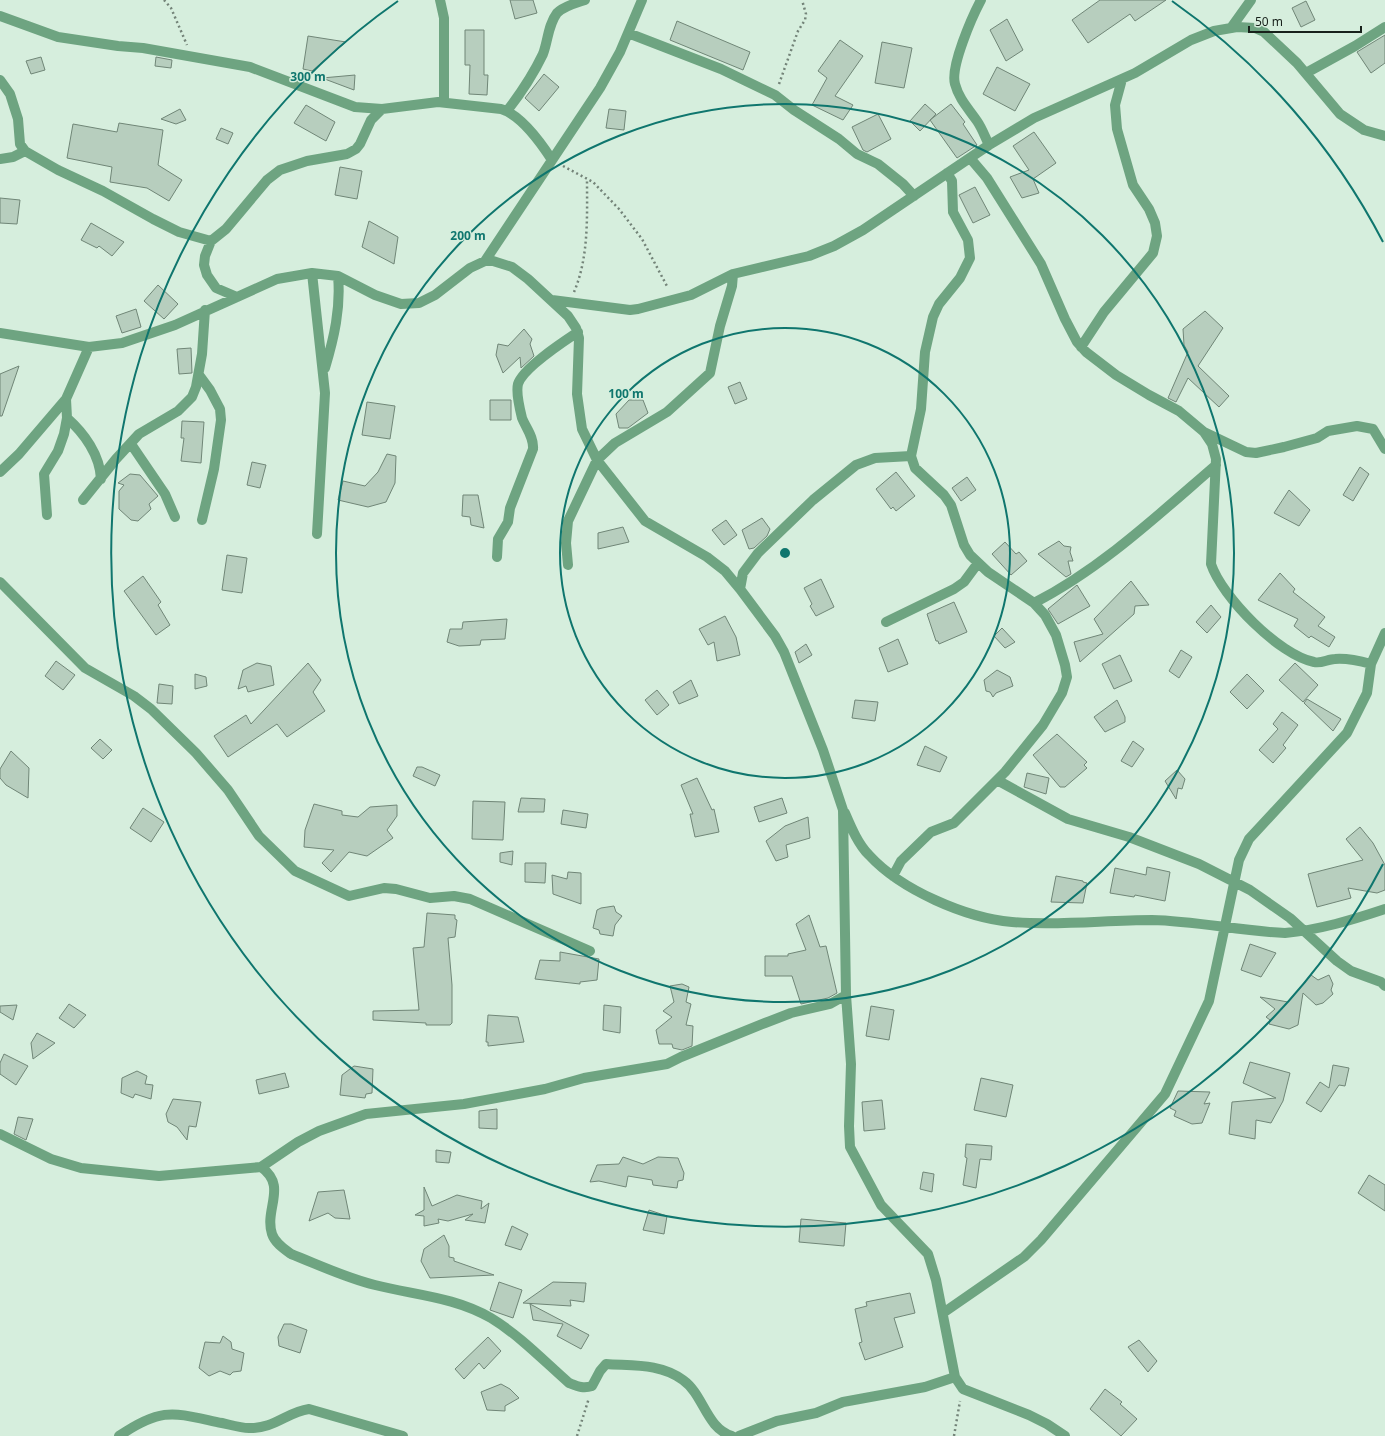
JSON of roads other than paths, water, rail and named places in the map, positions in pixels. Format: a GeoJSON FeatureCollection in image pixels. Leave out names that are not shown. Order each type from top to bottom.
{"type":"FeatureCollection","features":[{"type":"Feature","properties":{"kind":"street"},"geometry":{"type":"LineString","coordinates":[[440,0],[444,18],[444,103]]}},
{"type":"Feature","properties":{"kind":"street"},"geometry":{"type":"LineString","coordinates":[[507,111],[529,82],[544,52],[550,27],[558,12],[564,8],[585,0]]}},
{"type":"Feature","properties":{"kind":"street"},"geometry":{"type":"LineString","coordinates":[[485,261],[600,88],[628,34],[642,0]]}},
{"type":"Feature","properties":{"kind":"street"},"geometry":{"type":"LineString","coordinates":[[980,0],[960,52],[954,71],[954,82],[964,104],[977,121],[989,145]]}},
{"type":"Feature","properties":{"kind":"street"},"geometry":{"type":"LineString","coordinates":[[1231,28],[1251,0]]}},
{"type":"Feature","properties":{"kind":"street"},"geometry":{"type":"LineString","coordinates":[[0,16],[58,37],[118,46],[143,48],[250,67],[355,107],[382,109],[444,103],[487,107],[507,111],[533,134],[543,145],[552,160]]}},
{"type":"Feature","properties":{"kind":"street"},"geometry":{"type":"LineString","coordinates":[[1306,73],[1355,46],[1385,27]]}},
{"type":"Feature","properties":{"kind":"street"},"geometry":{"type":"LineString","coordinates":[[552,300],[570,301],[630,310],[675,301],[691,295],[733,274],[809,256],[834,246],[863,230],[989,145],[1042,114],[1135,73],[1191,40],[1214,31],[1231,28],[1255,28],[1264,32],[1306,73],[1340,114],[1364,130],[1385,136]]}},
{"type":"Feature","properties":{"kind":"street"},"geometry":{"type":"LineString","coordinates":[[628,34],[722,69],[775,95],[857,154],[878,164],[904,184],[914,196]]}},
{"type":"Feature","properties":{"kind":"street"},"geometry":{"type":"LineString","coordinates":[[0,80],[10,94],[18,119],[20,144],[25,151],[58,170],[103,191],[179,232],[211,242]]}},
{"type":"Feature","properties":{"kind":"street"},"geometry":{"type":"LineString","coordinates":[[1081,347],[1104,312],[1153,253],[1157,236],[1155,223],[1150,209],[1133,185],[1116,129],[1115,105],[1121,83],[1118,81]]}},
{"type":"Feature","properties":{"kind":"street"},"geometry":{"type":"LineString","coordinates":[[237,297],[216,288],[207,275],[204,265],[205,256],[211,242],[226,229],[267,180],[280,170],[308,161],[346,154],[356,149],[371,120],[382,109]]}},
{"type":"Feature","properties":{"kind":"street"},"geometry":{"type":"LineString","coordinates":[[0,159],[13,157],[25,151]]}},
{"type":"Feature","properties":{"kind":"street"},"geometry":{"type":"LineString","coordinates":[[970,158],[987,178],[1032,248],[1047,277],[1072,333],[1081,347],[1116,375],[1179,411],[1204,432],[1246,452],[1256,454],[1317,438],[1328,431],[1357,426],[1365,426],[1377,432],[1385,449]]}},
{"type":"Feature","properties":{"kind":"street"},"geometry":{"type":"LineString","coordinates":[[893,876],[901,861],[931,832],[954,823],[997,780],[1043,724],[1066,684],[1067,677],[1065,664],[1056,635],[1045,614],[1034,602],[1001,582],[978,563],[964,545],[951,505],[944,495],[915,468],[911,456],[923,402],[925,352],[933,317],[939,304],[960,278],[970,258],[968,240],[953,212],[952,181],[947,173]]}},
{"type":"Feature","properties":{"kind":"street"},"geometry":{"type":"LineString","coordinates":[[0,333],[89,347],[122,343],[146,336],[276,279],[312,273],[338,276],[384,299],[401,304],[412,304],[419,303],[435,295],[470,268],[485,261],[501,262],[512,266],[552,300],[568,316],[578,332],[580,338],[577,381],[578,408],[582,429],[597,460],[645,521],[707,557],[725,571],[775,636],[791,666],[823,750],[843,810],[856,837],[868,855],[893,876],[937,900],[973,915],[1011,922],[1097,922],[1152,920],[1225,926],[1262,932],[1303,932],[1346,922],[1385,909]]}},
{"type":"Feature","properties":{"kind":"street"},"geometry":{"type":"LineString","coordinates":[[312,273],[316,323],[326,393],[317,534]]}},
{"type":"Feature","properties":{"kind":"street"},"geometry":{"type":"LineString","coordinates":[[568,565],[566,543],[568,520],[597,460],[615,443],[667,412],[710,373],[720,326],[732,286],[733,274]]}},
{"type":"Feature","properties":{"kind":"street"},"geometry":{"type":"LineString","coordinates":[[324,372],[336,328],[339,292],[338,276]]}},
{"type":"Feature","properties":{"kind":"street"},"geometry":{"type":"LineString","coordinates":[[83,500],[116,459],[149,427],[178,411],[189,402],[196,387],[205,310]]}},
{"type":"Feature","properties":{"kind":"street"},"geometry":{"type":"LineString","coordinates":[[497,557],[498,540],[508,522],[510,508],[533,449],[532,439],[521,412],[517,393],[518,384],[538,361],[578,332]]}},
{"type":"Feature","properties":{"kind":"street"},"geometry":{"type":"LineString","coordinates":[[0,472],[19,454],[66,399],[89,347]]}},
{"type":"Feature","properties":{"kind":"street"},"geometry":{"type":"LineString","coordinates":[[198,375],[210,390],[220,409],[221,420],[214,469],[202,520]]}},
{"type":"Feature","properties":{"kind":"street"},"geometry":{"type":"LineString","coordinates":[[47,515],[44,474],[58,452],[67,418],[66,399]]}},
{"type":"Feature","properties":{"kind":"street"},"geometry":{"type":"LineString","coordinates":[[67,418],[86,437],[101,470],[101,479]]}},
{"type":"Feature","properties":{"kind":"street"},"geometry":{"type":"LineString","coordinates":[[1204,432],[1212,444],[1216,465],[1210,564],[1218,580],[1244,613],[1270,638],[1293,653],[1312,662],[1321,663],[1339,659],[1371,664]]}},
{"type":"Feature","properties":{"kind":"street"},"geometry":{"type":"LineString","coordinates":[[131,444],[165,494],[175,517]]}},
{"type":"Feature","properties":{"kind":"street"},"geometry":{"type":"LineString","coordinates":[[740,589],[743,573],[758,553],[813,500],[856,465],[875,458],[911,456]]}},
{"type":"Feature","properties":{"kind":"street"},"geometry":{"type":"LineString","coordinates":[[1034,602],[1058,590],[1127,541],[1216,465]]}},
{"type":"Feature","properties":{"kind":"street"},"geometry":{"type":"LineString","coordinates":[[886,622],[954,589],[964,582],[978,563]]}},
{"type":"Feature","properties":{"kind":"street"},"geometry":{"type":"LineString","coordinates":[[0,582],[85,668],[134,696],[151,709],[196,753],[228,790],[259,836],[295,871],[349,896],[384,888],[396,889],[430,898],[454,896],[470,899],[590,951]]}},
{"type":"Feature","properties":{"kind":"street"},"geometry":{"type":"LineString","coordinates":[[943,1313],[1024,1257],[1046,1234],[1160,1102],[1209,1002],[1239,860],[1249,838],[1347,733],[1367,693],[1371,664],[1385,633]]}},
{"type":"Feature","properties":{"kind":"street"},"geometry":{"type":"LineString","coordinates":[[997,780],[1068,819],[1129,837],[1199,864],[1250,890],[1290,918],[1303,932],[1351,971],[1381,982],[1385,986]]}},
{"type":"Feature","properties":{"kind":"street"},"geometry":{"type":"LineString","coordinates":[[843,810],[846,995],[851,1064],[849,1126],[850,1147],[881,1205],[928,1254],[936,1280],[943,1313],[945,1334],[955,1377],[963,1389],[1029,1415],[1048,1424],[1065,1436]]}},
{"type":"Feature","properties":{"kind":"street"},"geometry":{"type":"LineString","coordinates":[[0,1134],[51,1159],[81,1168],[159,1176],[261,1166],[298,1142],[319,1131],[366,1114],[464,1104],[539,1090],[584,1078],[667,1064],[765,1023],[791,1013],[830,1004],[846,995]]}},
{"type":"Feature","properties":{"kind":"street"},"geometry":{"type":"LineString","coordinates":[[261,1166],[273,1179],[275,1188],[271,1217],[272,1234],[281,1247],[291,1254],[374,1285],[442,1298],[468,1307],[491,1318],[510,1332],[569,1383],[586,1388],[592,1386],[600,1371],[606,1364],[657,1367],[684,1381],[694,1392],[715,1425],[724,1434],[732,1436]]}},
{"type":"Feature","properties":{"kind":"street"},"geometry":{"type":"LineString","coordinates":[[739,1436],[777,1422],[816,1413],[843,1402],[924,1387],[955,1377]]}},
{"type":"Feature","properties":{"kind":"street"},"geometry":{"type":"LineString","coordinates":[[119,1436],[137,1424],[153,1417],[173,1413],[249,1428],[272,1425],[297,1411],[309,1409],[403,1436]]}}]}
